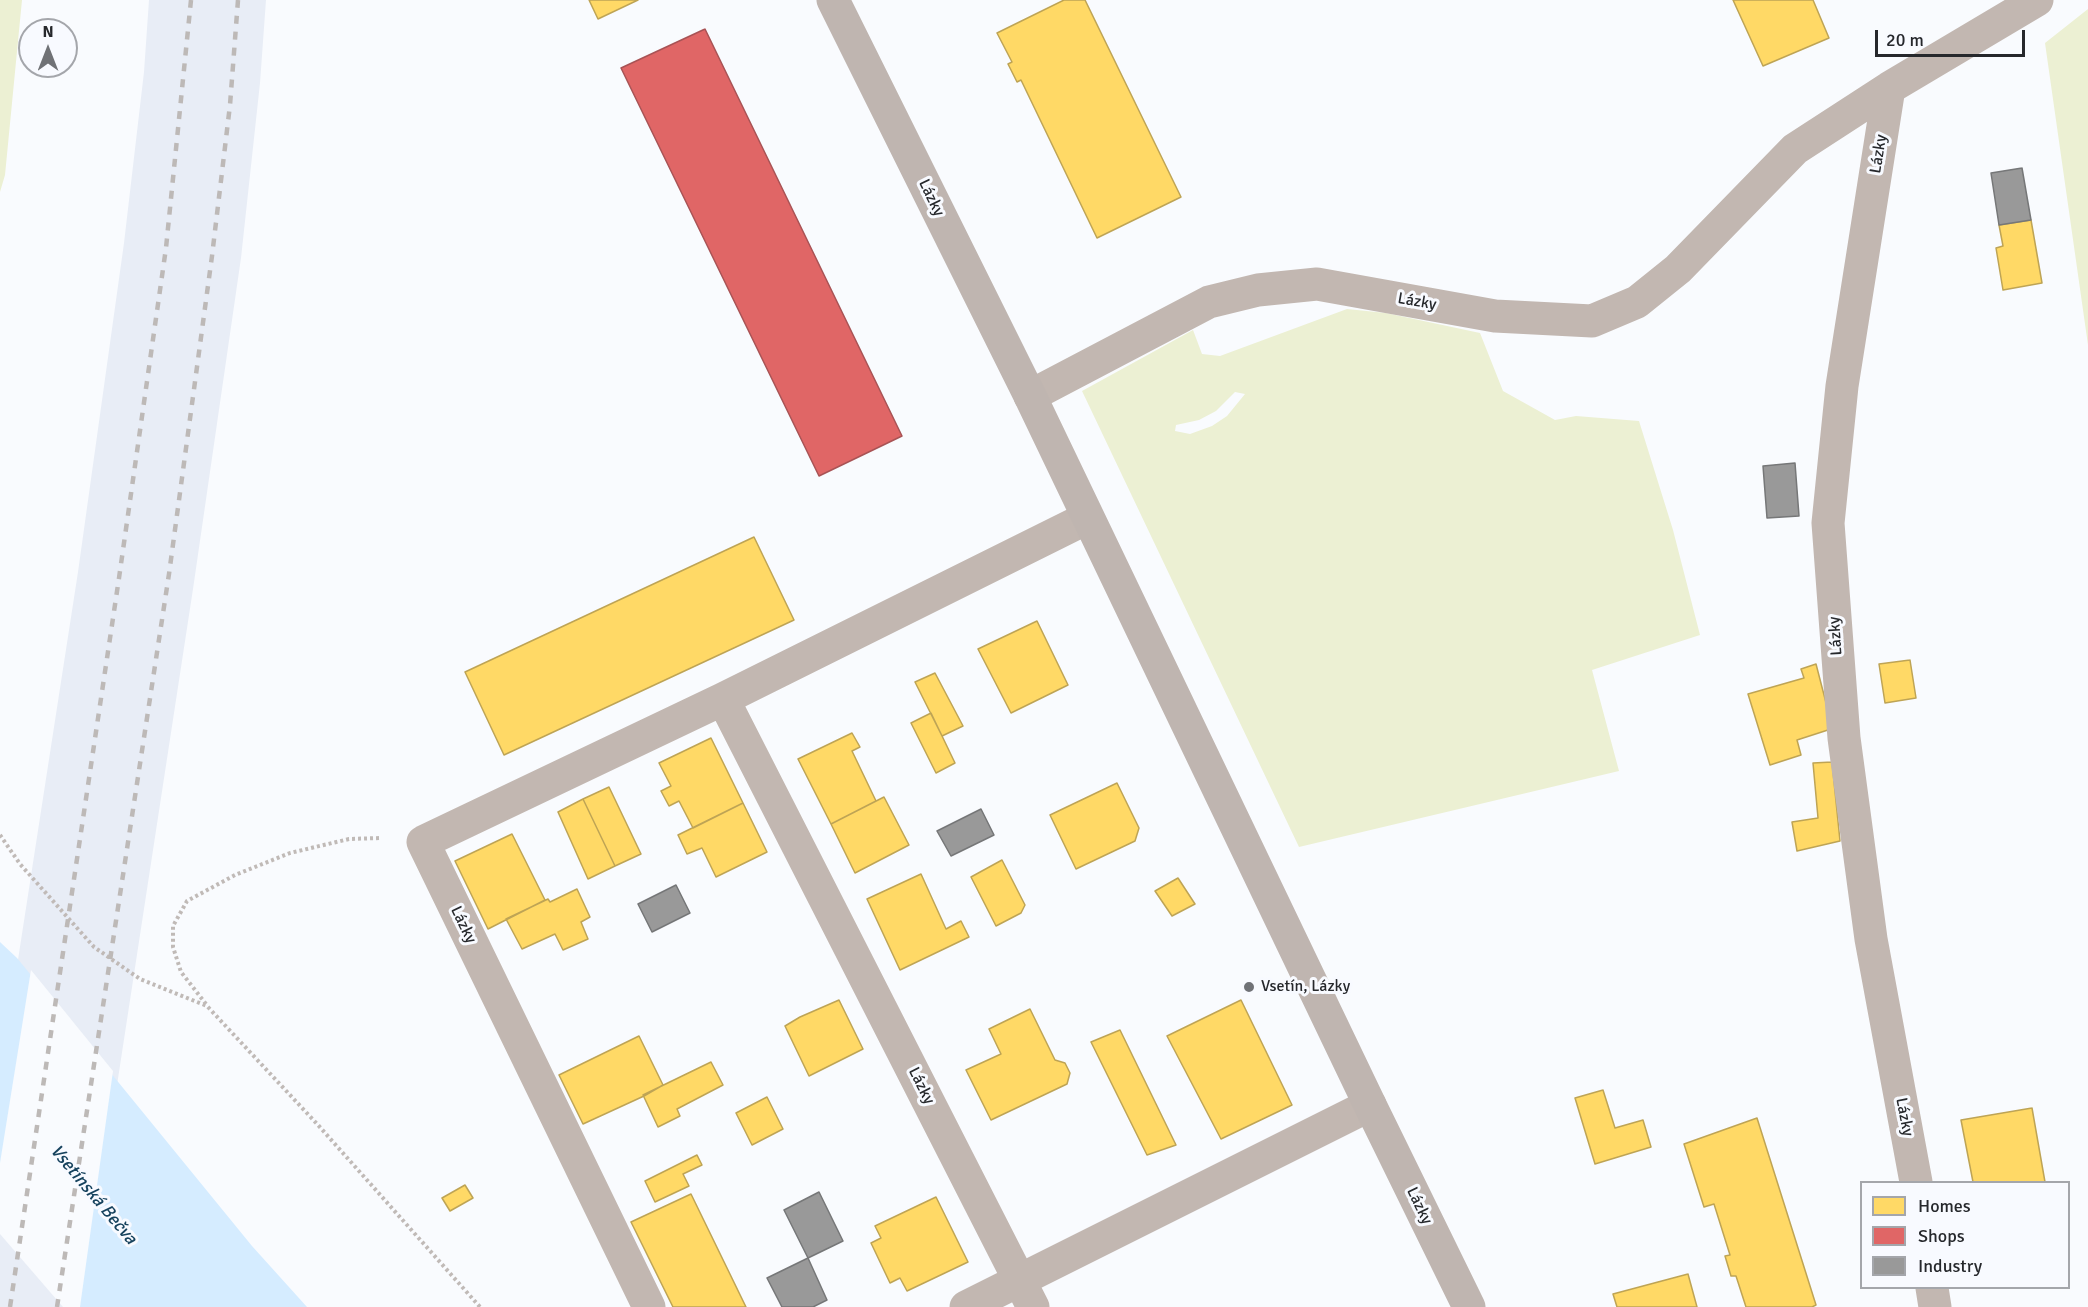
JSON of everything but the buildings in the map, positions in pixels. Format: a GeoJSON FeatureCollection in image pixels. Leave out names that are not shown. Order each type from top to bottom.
{"type":"FeatureCollection","features":[{"type":"Feature","properties":{"kind":"street","name":"Lázky"},"geometry":{"type":"LineString","coordinates":[[833,0],[1030,396],[1469,1307]]}},
{"type":"Feature","properties":{"kind":"street","name":"Lázky"},"geometry":{"type":"LineString","coordinates":[[1030,396],[1209,302],[1258,290],[1317,284],[1495,316],[1593,321],[1637,302],[1677,269],[1795,149],[1890,88],[2037,0]]}},
{"type":"Feature","properties":{"kind":"street","name":"Lázky"},"geometry":{"type":"LineString","coordinates":[[1890,88],[1842,386],[1828,523],[1844,738],[1871,939],[1916,1181]]}},
{"type":"Feature","properties":{"kind":"street"},"geometry":{"type":"LineString","coordinates":[[423,842],[723,699],[1087,518]]}},
{"type":"Feature","properties":{"kind":"street","name":"Lázky"},"geometry":{"type":"LineString","coordinates":[[723,699],[1026,1294]]}},
{"type":"Feature","properties":{"kind":"street","name":"Lázky"},"geometry":{"type":"LineString","coordinates":[[423,842],[648,1307]]}},
{"type":"Feature","properties":{"kind":"street"},"geometry":{"type":"LineString","coordinates":[[966,1307],[1026,1294],[1370,1105]]}},
{"type":"Feature","properties":{"kind":"street"},"geometry":{"type":"LineString","coordinates":[[1932,1289],[1935,1307]]}},
{"type":"Feature","properties":{"kind":"path"},"geometry":{"type":"LineString","coordinates":[[0,835],[20,864],[94,947],[140,979],[207,1006]]}},
{"type":"Feature","properties":{"kind":"path"},"geometry":{"type":"LineString","coordinates":[[423,842],[397,837],[349,839],[290,853],[235,875],[187,901],[173,926],[173,947],[181,972],[207,1006],[318,1125],[480,1307]]}},
{"type":"Feature","properties":{"kind":"shaded area"},"geometry":{"type":"Polygon","coordinates":[[[149,0],[266,0],[260,83],[241,258],[193,589],[83,1307],[0,1307],[0,1076],[78,572],[124,243],[144,72],[149,0]]]}},
{"type":"Feature","properties":{"kind":"green space"},"geometry":{"type":"Polygon","coordinates":[[[0,0],[22,0],[20,18],[18,18],[18,41],[5,175],[0,192],[0,0]]]}},
{"type":"Feature","properties":{"kind":"green space"},"geometry":{"type":"Polygon","coordinates":[[[2088,9],[2088,345],[2045,43],[2088,9]]]}},
{"type":"Feature","properties":{"kind":"green space"},"geometry":{"type":"Polygon","coordinates":[[[1347,309],[1386,313],[1480,333],[1503,391],[1555,420],[1576,416],[1639,421],[1673,530],[1700,635],[1592,670],[1619,771],[1299,847],[1082,391],[1193,330],[1202,354],[1220,356],[1347,309]],[[1235,392],[1216,411],[1199,420],[1176,425],[1175,431],[1190,434],[1212,426],[1227,416],[1245,394],[1235,392]]]}},
{"type":"Feature","properties":{"kind":"water","name":"Vsetínská Bečva"},"geometry":{"type":"Polygon","coordinates":[[[0,942],[17,958],[252,1246],[307,1307],[67,1307],[0,1230],[0,942]]]}},
{"type":"Feature","properties":{"kind":"pier"},"geometry":{"type":"Polygon","coordinates":[[[31,970],[113,1071],[80,1307],[63,1307],[0,1234],[0,1163],[31,970]]]}},
{"type":"Feature","properties":{"kind":"railway"},"geometry":{"type":"LineString","coordinates":[[10,1307],[166,248],[191,0]]}},
{"type":"Feature","properties":{"kind":"railway"},"geometry":{"type":"LineString","coordinates":[[57,1307],[169,574],[212,256],[230,105],[238,0]]}},
{"type":"Feature","properties":{"kind":"place","name":"Vsetín, Lázky"},"geometry":{"type":"Point","coordinates":[1249,987]}}]}
